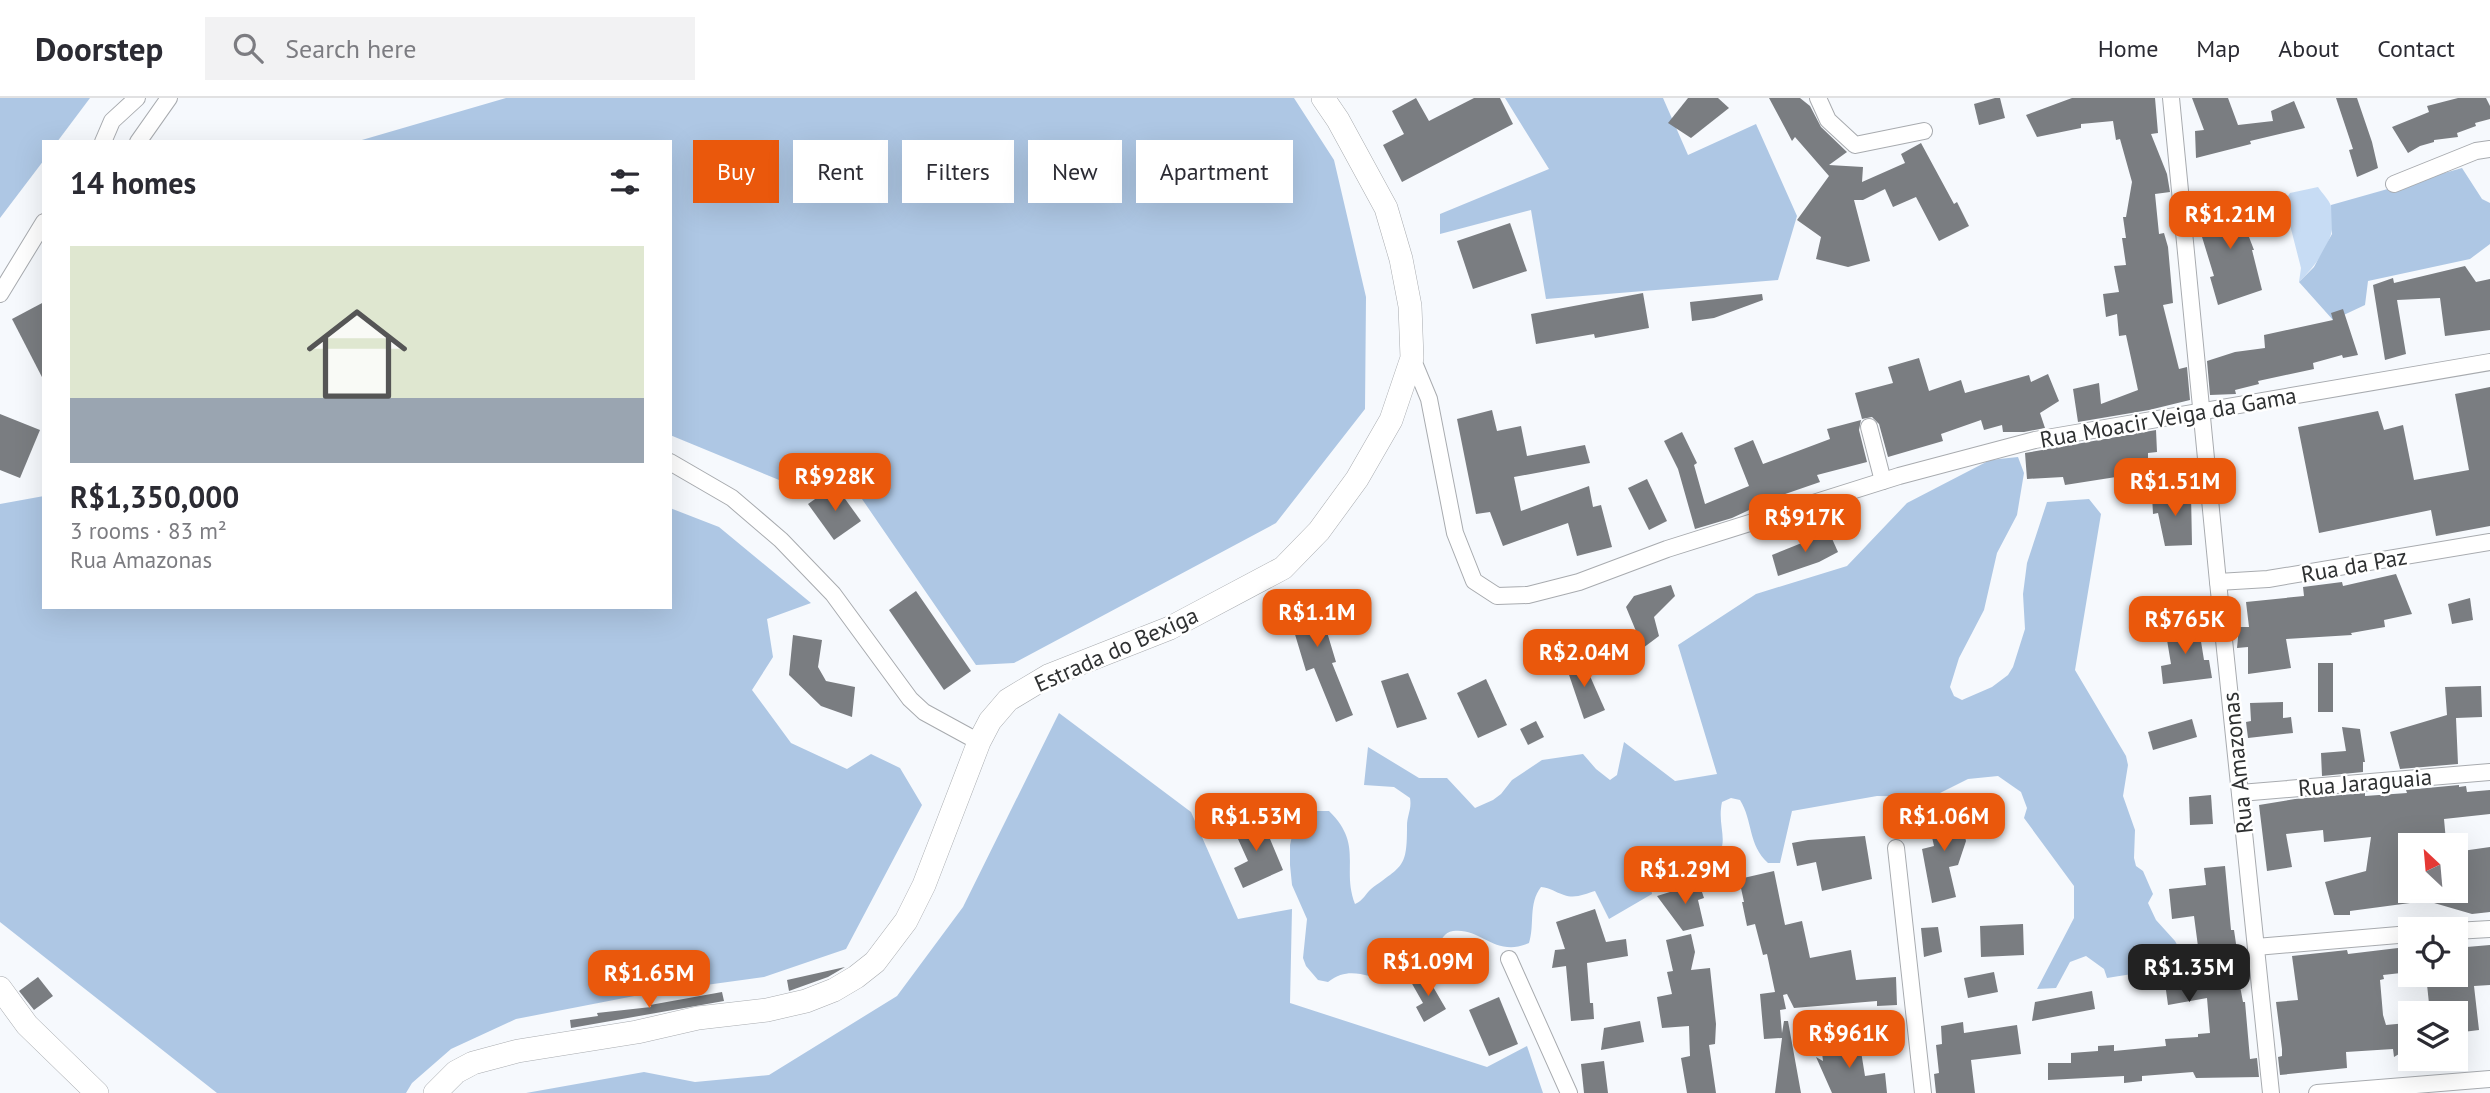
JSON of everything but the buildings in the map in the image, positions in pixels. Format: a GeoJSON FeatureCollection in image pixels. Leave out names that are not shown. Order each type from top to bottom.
{"type":"FeatureCollection","features":[{"type":"Feature","properties":{"kind":"street"},"geometry":{"type":"LineString","coordinates":[[104,140],[112,121],[136,98]]}},
{"type":"Feature","properties":{"kind":"street"},"geometry":{"type":"LineString","coordinates":[[139,140],[169,98]]}},
{"type":"Feature","properties":{"kind":"street","name":"Estrada do Bexiga"},"geometry":{"type":"LineString","coordinates":[[435,1093],[456,1072],[473,1063],[530,1049],[636,1032],[698,1018],[806,1002],[856,977],[876,962],[906,921],[924,885],[979,742],[990,722],[1008,700],[1048,676],[1170,628],[1283,568],[1319,531],[1356,479],[1391,420],[1412,358],[1410,306],[1401,259],[1386,208],[1323,98]]}},
{"type":"Feature","properties":{"kind":"street"},"geometry":{"type":"LineString","coordinates":[[1818,98],[1828,120],[1855,145],[1924,131]]}},
{"type":"Feature","properties":{"kind":"street","name":"Rua Amazonas"},"geometry":{"type":"LineString","coordinates":[[2171,98],[2271,1093]]}},
{"type":"Feature","properties":{"kind":"street"},"geometry":{"type":"LineString","coordinates":[[2394,184],[2476,151],[2490,149]]}},
{"type":"Feature","properties":{"kind":"street"},"geometry":{"type":"LineString","coordinates":[[0,294],[42,225]]}},
{"type":"Feature","properties":{"kind":"street","name":"Rua Moacir Veiga da Gama"},"geometry":{"type":"LineString","coordinates":[[1412,358],[1429,399],[1455,533],[1474,581],[1497,596],[1528,595],[1579,582],[1667,549],[1883,481],[2035,440],[2490,362]]}},
{"type":"Feature","properties":{"kind":"street"},"geometry":{"type":"LineString","coordinates":[[1869,427],[1883,481]]}},
{"type":"Feature","properties":{"kind":"street"},"geometry":{"type":"LineString","coordinates":[[672,463],[732,498],[764,524],[833,594],[910,699],[924,712],[979,742]]}},
{"type":"Feature","properties":{"kind":"street","name":"Rua da Paz"},"geometry":{"type":"LineString","coordinates":[[2218,582],[2268,579],[2490,542]]}},
{"type":"Feature","properties":{"kind":"street","name":"Rua Jaraguaia"},"geometry":{"type":"LineString","coordinates":[[2240,793],[2490,772]]}},
{"type":"Feature","properties":{"kind":"street"},"geometry":{"type":"LineString","coordinates":[[1896,848],[1923,1093]]}},
{"type":"Feature","properties":{"kind":"street"},"geometry":{"type":"LineString","coordinates":[[2468,930],[2490,929]]}},
{"type":"Feature","properties":{"kind":"street"},"geometry":{"type":"LineString","coordinates":[[2256,947],[2398,935]]}},
{"type":"Feature","properties":{"kind":"street"},"geometry":{"type":"LineString","coordinates":[[1509,959],[1569,1093]]}},
{"type":"Feature","properties":{"kind":"street"},"geometry":{"type":"LineString","coordinates":[[0,988],[27,1025],[97,1093]]}},
{"type":"Feature","properties":{"kind":"street"},"geometry":{"type":"LineString","coordinates":[[2317,1093],[2490,1079]]}},
{"type":"Feature","properties":{"kind":"shaded area"},"geometry":{"type":"Polygon","coordinates":[[[0,98],[90,98],[58,140],[42,140],[42,163],[0,218],[0,98]]]}},
{"type":"Feature","properties":{"kind":"shaded area"},"geometry":{"type":"Polygon","coordinates":[[[506,98],[1294,98],[1334,160],[1366,297],[1365,409],[1276,523],[1014,663],[976,665],[862,499],[840,475],[789,484],[672,436],[672,140],[362,140],[506,98]]]}},
{"type":"Feature","properties":{"kind":"shaded area"},"geometry":{"type":"Polygon","coordinates":[[[1505,98],[1663,98],[1688,155],[1756,124],[1797,216],[1778,280],[1546,299],[1531,210],[1440,234],[1440,214],[1549,169],[1505,98]]]}},
{"type":"Feature","properties":{"kind":"shaded area"},"geometry":{"type":"Polygon","coordinates":[[[2462,168],[2482,199],[2490,203],[2490,244],[2470,259],[2368,281],[2365,305],[2333,320],[2299,282],[2314,267],[2332,234],[2331,205],[2462,168]]]}},
{"type":"Feature","properties":{"kind":"shaded area"},"geometry":{"type":"Polygon","coordinates":[[[2318,187],[2331,206],[2333,217],[2330,238],[2320,257],[2299,282],[2301,268],[2290,225],[2280,225],[2276,215],[2290,193],[2318,187]]]}},
{"type":"Feature","properties":{"kind":"shaded area"},"geometry":{"type":"Polygon","coordinates":[[[2018,457],[2024,473],[2017,515],[1997,553],[1984,610],[1959,658],[1950,687],[1954,696],[1962,700],[1992,687],[2008,675],[2025,629],[2023,594],[2027,563],[2047,502],[2089,499],[2101,514],[2075,670],[2126,756],[2128,765],[2123,796],[2135,830],[2136,866],[2143,871],[2153,894],[2148,903],[2156,920],[2175,941],[2188,965],[2107,978],[2104,969],[2086,956],[2070,962],[2056,988],[2037,989],[2074,918],[2074,886],[2024,818],[2027,808],[2021,792],[1998,776],[1968,779],[1932,797],[1877,796],[1792,811],[1780,863],[1768,863],[1762,856],[1740,800],[1731,798],[1722,802],[1723,844],[1709,867],[1677,857],[1662,859],[1653,871],[1652,894],[1609,919],[1595,891],[1572,896],[1541,887],[1534,900],[1529,943],[1507,947],[1472,933],[1453,931],[1443,937],[1430,963],[1394,980],[1351,973],[1328,982],[1318,980],[1306,966],[1303,958],[1307,919],[1292,885],[1290,865],[1294,827],[1312,811],[1329,811],[1340,823],[1349,846],[1351,891],[1355,904],[1396,870],[1404,858],[1410,798],[1394,787],[1364,785],[1368,747],[1419,778],[1447,778],[1475,808],[1493,800],[1512,780],[1542,760],[1583,754],[1610,780],[1617,775],[1624,742],[1675,781],[1717,774],[1678,645],[1756,594],[1847,566],[1907,503],[1990,460],[2018,457]]]}},
{"type":"Feature","properties":{"kind":"shaded area"},"geometry":{"type":"Polygon","coordinates":[[[42,496],[42,609],[672,609],[672,509],[719,527],[811,603],[767,619],[773,657],[752,690],[791,743],[847,769],[871,754],[900,768],[922,805],[846,949],[764,977],[655,992],[516,1019],[451,1049],[412,1083],[406,1093],[217,1093],[0,922],[0,504],[42,496]]]}},
{"type":"Feature","properties":{"kind":"shaded area"},"geometry":{"type":"Polygon","coordinates":[[[1059,713],[1191,812],[1238,919],[1292,909],[1290,1003],[1487,1067],[1527,1046],[1543,1093],[526,1093],[644,1072],[695,1082],[769,1075],[897,996],[963,907],[1059,713]]]}}]}
